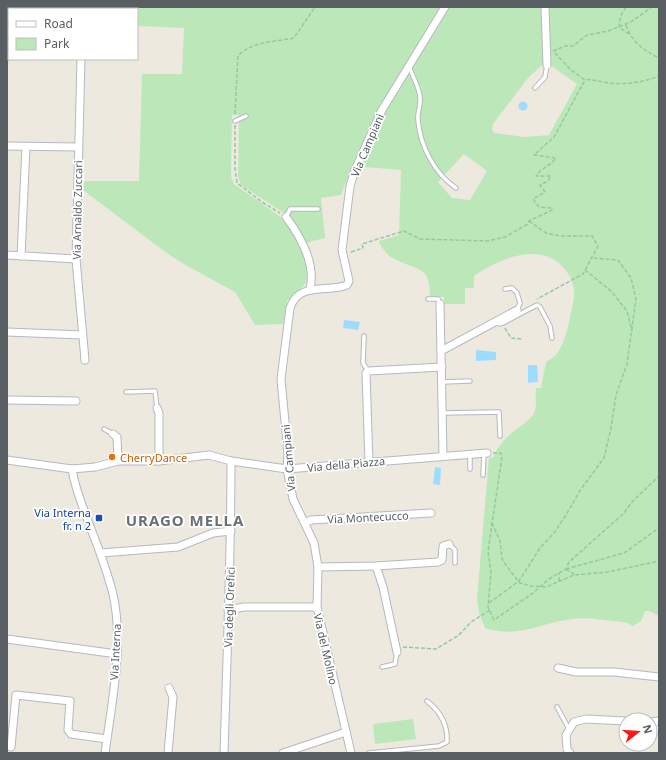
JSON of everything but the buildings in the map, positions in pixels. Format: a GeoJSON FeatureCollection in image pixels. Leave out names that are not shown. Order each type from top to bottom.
{"type":"FeatureCollection","features":[{"type":"Feature","properties":{"kind":"street","name":"Via Campiani"},"geometry":{"type":"LineString","coordinates":[[317,607],[318,567],[314,543],[293,499],[287,469],[288,454],[281,380],[292,303],[310,289],[338,288],[347,285],[349,281],[342,255],[343,235],[349,202],[350,186],[355,170],[382,110],[408,65],[445,7]]}},
{"type":"Feature","properties":{"kind":"street"},"geometry":{"type":"LineString","coordinates":[[545,7],[546,65]]}},
{"type":"Feature","properties":{"kind":"street","name":"Via Arnaldo Zuccari"},"geometry":{"type":"LineString","coordinates":[[81,60],[76,259],[85,360]]}},
{"type":"Feature","properties":{"kind":"street"},"geometry":{"type":"LineString","coordinates":[[7,146],[78,147]]}},
{"type":"Feature","properties":{"kind":"street"},"geometry":{"type":"LineString","coordinates":[[21,256],[26,147]]}},
{"type":"Feature","properties":{"kind":"street"},"geometry":{"type":"LineString","coordinates":[[286,217],[296,231],[310,265],[312,281],[310,289]]}},
{"type":"Feature","properties":{"kind":"street"},"geometry":{"type":"LineString","coordinates":[[7,255],[76,259]]}},
{"type":"Feature","properties":{"kind":"street"},"geometry":{"type":"LineString","coordinates":[[440,304],[443,456]]}},
{"type":"Feature","properties":{"kind":"street"},"geometry":{"type":"LineString","coordinates":[[441,351],[499,323],[516,310]]}},
{"type":"Feature","properties":{"kind":"street"},"geometry":{"type":"LineString","coordinates":[[7,332],[82,335]]}},
{"type":"Feature","properties":{"kind":"street"},"geometry":{"type":"LineString","coordinates":[[369,463],[366,373],[368,371],[442,367]]}},
{"type":"Feature","properties":{"kind":"street"},"geometry":{"type":"LineString","coordinates":[[7,400],[76,401]]}},
{"type":"Feature","properties":{"kind":"street"},"geometry":{"type":"LineString","coordinates":[[157,408],[159,413],[159,462]]}},
{"type":"Feature","properties":{"kind":"street"},"geometry":{"type":"LineString","coordinates":[[113,434],[117,437],[118,461]]}},
{"type":"Feature","properties":{"kind":"street","name":"Via della Piazza"},"geometry":{"type":"LineString","coordinates":[[7,460],[72,469],[95,467],[118,461],[159,462],[209,455],[231,461],[287,469],[486,453]]}},
{"type":"Feature","properties":{"kind":"street","name":"Via degli Orefici"},"geometry":{"type":"LineString","coordinates":[[224,753],[231,531],[231,461]]}},
{"type":"Feature","properties":{"kind":"street","name":"Via Interna"},"geometry":{"type":"LineString","coordinates":[[72,469],[74,484],[101,553],[112,592],[118,624],[117,654],[105,753]]}},
{"type":"Feature","properties":{"kind":"street","name":"Via Montecucco"},"geometry":{"type":"LineString","coordinates":[[305,523],[311,520],[431,513]]}},
{"type":"Feature","properties":{"kind":"street"},"geometry":{"type":"LineString","coordinates":[[101,553],[178,547],[213,533],[231,531]]}},
{"type":"Feature","properties":{"kind":"street"},"geometry":{"type":"LineString","coordinates":[[318,567],[376,566],[438,562],[442,560],[443,546],[449,544]]}},
{"type":"Feature","properties":{"kind":"street"},"geometry":{"type":"LineString","coordinates":[[376,566],[383,587],[398,649]]}},
{"type":"Feature","properties":{"kind":"street","name":"Via del Molino"},"geometry":{"type":"LineString","coordinates":[[228,610],[244,607],[317,607],[352,753]]}},
{"type":"Feature","properties":{"kind":"street"},"geometry":{"type":"LineString","coordinates":[[7,640],[117,654]]}},
{"type":"Feature","properties":{"kind":"street"},"geometry":{"type":"LineString","coordinates":[[558,668],[576,672],[614,672],[659,677]]}},
{"type":"Feature","properties":{"kind":"street"},"geometry":{"type":"LineString","coordinates":[[168,753],[173,697],[170,688]]}},
{"type":"Feature","properties":{"kind":"street"},"geometry":{"type":"LineString","coordinates":[[11,747],[16,695],[70,701],[68,730],[71,734],[107,739]]}},
{"type":"Feature","properties":{"kind":"street"},"geometry":{"type":"LineString","coordinates":[[570,753],[567,749],[566,735],[574,722],[586,719],[618,721]]}},
{"type":"Feature","properties":{"kind":"street"},"geometry":{"type":"LineString","coordinates":[[283,753],[346,732]]}},
{"type":"Feature","properties":{"kind":"lane"},"geometry":{"type":"LineString","coordinates":[[408,65],[420,97],[418,118],[420,132],[430,159],[445,181],[456,188]]}},
{"type":"Feature","properties":{"kind":"lane"},"geometry":{"type":"LineString","coordinates":[[535,88],[545,77],[546,65]]}},
{"type":"Feature","properties":{"kind":"lane"},"geometry":{"type":"LineString","coordinates":[[235,121],[246,116]]}},
{"type":"Feature","properties":{"kind":"lane"},"geometry":{"type":"LineString","coordinates":[[286,217],[290,209],[318,209]]}},
{"type":"Feature","properties":{"kind":"lane"},"geometry":{"type":"LineString","coordinates":[[505,289],[512,288],[517,293],[520,303],[516,310]]}},
{"type":"Feature","properties":{"kind":"lane"},"geometry":{"type":"LineString","coordinates":[[428,299],[438,299],[440,304]]}},
{"type":"Feature","properties":{"kind":"lane"},"geometry":{"type":"LineString","coordinates":[[499,323],[537,305],[540,307],[550,326],[552,338]]}},
{"type":"Feature","properties":{"kind":"lane"},"geometry":{"type":"LineString","coordinates":[[364,336],[364,363],[368,371]]}},
{"type":"Feature","properties":{"kind":"lane"},"geometry":{"type":"LineString","coordinates":[[442,382],[470,382]]}},
{"type":"Feature","properties":{"kind":"lane"},"geometry":{"type":"LineString","coordinates":[[126,392],[155,391],[157,408]]}},
{"type":"Feature","properties":{"kind":"lane"},"geometry":{"type":"LineString","coordinates":[[442,413],[499,412],[500,436]]}},
{"type":"Feature","properties":{"kind":"lane"},"geometry":{"type":"LineString","coordinates":[[104,429],[113,434]]}},
{"type":"Feature","properties":{"kind":"lane"},"geometry":{"type":"LineString","coordinates":[[483,474],[486,453]]}},
{"type":"Feature","properties":{"kind":"lane"},"geometry":{"type":"LineString","coordinates":[[470,454],[470,469]]}},
{"type":"Feature","properties":{"kind":"lane"},"geometry":{"type":"LineString","coordinates":[[449,544],[455,550],[455,563]]}},
{"type":"Feature","properties":{"kind":"lane"},"geometry":{"type":"LineString","coordinates":[[382,667],[396,664],[398,649]]}},
{"type":"Feature","properties":{"kind":"lane"},"geometry":{"type":"LineString","coordinates":[[369,753],[439,746],[447,742],[448,731],[442,717],[427,701]]}},
{"type":"Feature","properties":{"kind":"lane"},"geometry":{"type":"LineString","coordinates":[[558,707],[569,730]]}},
{"type":"Feature","properties":{"kind":"path"},"geometry":{"type":"LineString","coordinates":[[286,217],[237,183],[235,168],[236,62],[238,56],[243,50],[252,46],[294,38],[315,7]]}},
{"type":"Feature","properties":{"kind":"path"},"geometry":{"type":"LineString","coordinates":[[619,27],[621,15],[626,7]]}},
{"type":"Feature","properties":{"kind":"path"},"geometry":{"type":"LineString","coordinates":[[652,7],[638,19],[625,25],[587,35],[573,46],[565,46],[553,51],[571,70],[585,80],[593,79],[610,83],[643,83],[659,76]]}},
{"type":"Feature","properties":{"kind":"path"},"geometry":{"type":"LineString","coordinates":[[625,25],[630,35],[638,45],[659,58]]}},
{"type":"Feature","properties":{"kind":"path"},"geometry":{"type":"LineString","coordinates":[[619,27],[630,35]]}},
{"type":"Feature","properties":{"kind":"path"},"geometry":{"type":"LineString","coordinates":[[342,255],[363,248],[362,244],[404,231],[420,239],[488,241],[505,237],[528,224],[530,220],[552,210],[552,208],[539,206],[533,199],[545,192],[540,185],[548,181],[551,176],[536,176],[538,173],[551,165],[556,158],[534,155],[554,137],[585,80]]}},
{"type":"Feature","properties":{"kind":"path"},"geometry":{"type":"LineString","coordinates":[[530,220],[546,233],[560,236],[592,236],[598,246],[583,274],[530,302]]}},
{"type":"Feature","properties":{"kind":"path"},"geometry":{"type":"LineString","coordinates":[[489,603],[519,581],[540,548],[554,533],[581,489],[604,458],[611,428],[616,395],[627,364],[636,299],[631,278],[618,260],[592,258]]}},
{"type":"Feature","properties":{"kind":"path"},"geometry":{"type":"LineString","coordinates":[[585,270],[611,291],[627,311],[632,333]]}},
{"type":"Feature","properties":{"kind":"path"},"geometry":{"type":"LineString","coordinates":[[499,323],[511,338],[522,338]]}},
{"type":"Feature","properties":{"kind":"path"},"geometry":{"type":"LineString","coordinates":[[501,453],[488,550],[491,573],[489,603],[494,620],[533,593],[538,587],[566,569],[624,552],[659,528]]}},
{"type":"Feature","properties":{"kind":"path"},"geometry":{"type":"LineString","coordinates":[[566,569],[569,562],[623,514],[633,501],[659,476]]}},
{"type":"Feature","properties":{"kind":"path"},"geometry":{"type":"LineString","coordinates":[[492,521],[500,541],[502,558],[510,572],[519,581],[531,586],[550,586],[574,574],[608,572],[659,561]]}},
{"type":"Feature","properties":{"kind":"path"},"geometry":{"type":"LineString","coordinates":[[566,569],[574,574]]}},
{"type":"Feature","properties":{"kind":"path"},"geometry":{"type":"LineString","coordinates":[[559,573],[559,581]]}},
{"type":"Feature","properties":{"kind":"path"},"geometry":{"type":"LineString","coordinates":[[398,649],[436,649],[459,634],[471,622],[490,610]]}},
{"type":"Feature","properties":{"kind":"green space"},"geometry":{"type":"Polygon","coordinates":[[[7,7],[659,7],[659,616],[649,611],[645,611],[641,621],[633,626],[623,622],[592,618],[578,618],[508,632],[485,628],[479,613],[477,599],[489,458],[494,457],[503,441],[533,415],[536,408],[536,388],[541,388],[546,362],[556,355],[565,337],[573,304],[574,291],[570,276],[561,265],[551,258],[540,255],[529,254],[517,256],[494,264],[474,276],[474,288],[465,288],[465,304],[444,304],[444,297],[430,297],[428,278],[424,273],[391,257],[379,243],[379,241],[399,235],[401,170],[352,166],[341,195],[321,198],[325,238],[305,243],[290,217],[241,185],[238,176],[239,115],[232,115],[231,176],[234,184],[285,220],[304,253],[308,264],[308,277],[305,284],[287,301],[283,324],[255,325],[235,292],[168,254],[83,190],[83,181],[139,181],[142,74],[182,74],[184,28],[138,26],[138,8],[8,8],[8,60],[12,60],[7,63],[7,7]],[[542,65],[528,78],[493,124],[492,129],[494,133],[524,137],[549,135],[577,84],[550,65],[542,65]],[[464,154],[438,182],[452,198],[470,200],[487,171],[464,154]]]}},
{"type":"Feature","properties":{"kind":"green space"},"geometry":{"type":"Polygon","coordinates":[[[413,719],[416,739],[375,744],[373,724],[413,719]]]}},
{"type":"Feature","properties":{"kind":"water"},"geometry":{"type":"Polygon","coordinates":[[[523,101],[528,106],[523,111],[518,106],[523,101]]]}},
{"type":"Feature","properties":{"kind":"water"},"geometry":{"type":"Polygon","coordinates":[[[344,320],[360,322],[358,330],[343,328],[344,320]]]}},
{"type":"Feature","properties":{"kind":"water"},"geometry":{"type":"Polygon","coordinates":[[[476,350],[496,352],[496,360],[476,361],[476,350]]]}},
{"type":"Feature","properties":{"kind":"water"},"geometry":{"type":"Polygon","coordinates":[[[528,365],[537,365],[538,382],[528,383],[528,365]]]}},
{"type":"Feature","properties":{"kind":"water"},"geometry":{"type":"Polygon","coordinates":[[[435,467],[441,468],[440,485],[433,484],[435,467]]]}},
{"type":"Feature","properties":{"kind":"place","name":"CherryDance"},"geometry":{"type":"Point","coordinates":[112,457]}},
{"type":"Feature","properties":{"kind":"place","name":"Via Interna fr. n 2"},"geometry":{"type":"Point","coordinates":[99,518]}},
{"type":"Feature","properties":{"kind":"district","name":"URAGO MELLA"},"geometry":{"type":"Point","coordinates":[185,520]}}]}
